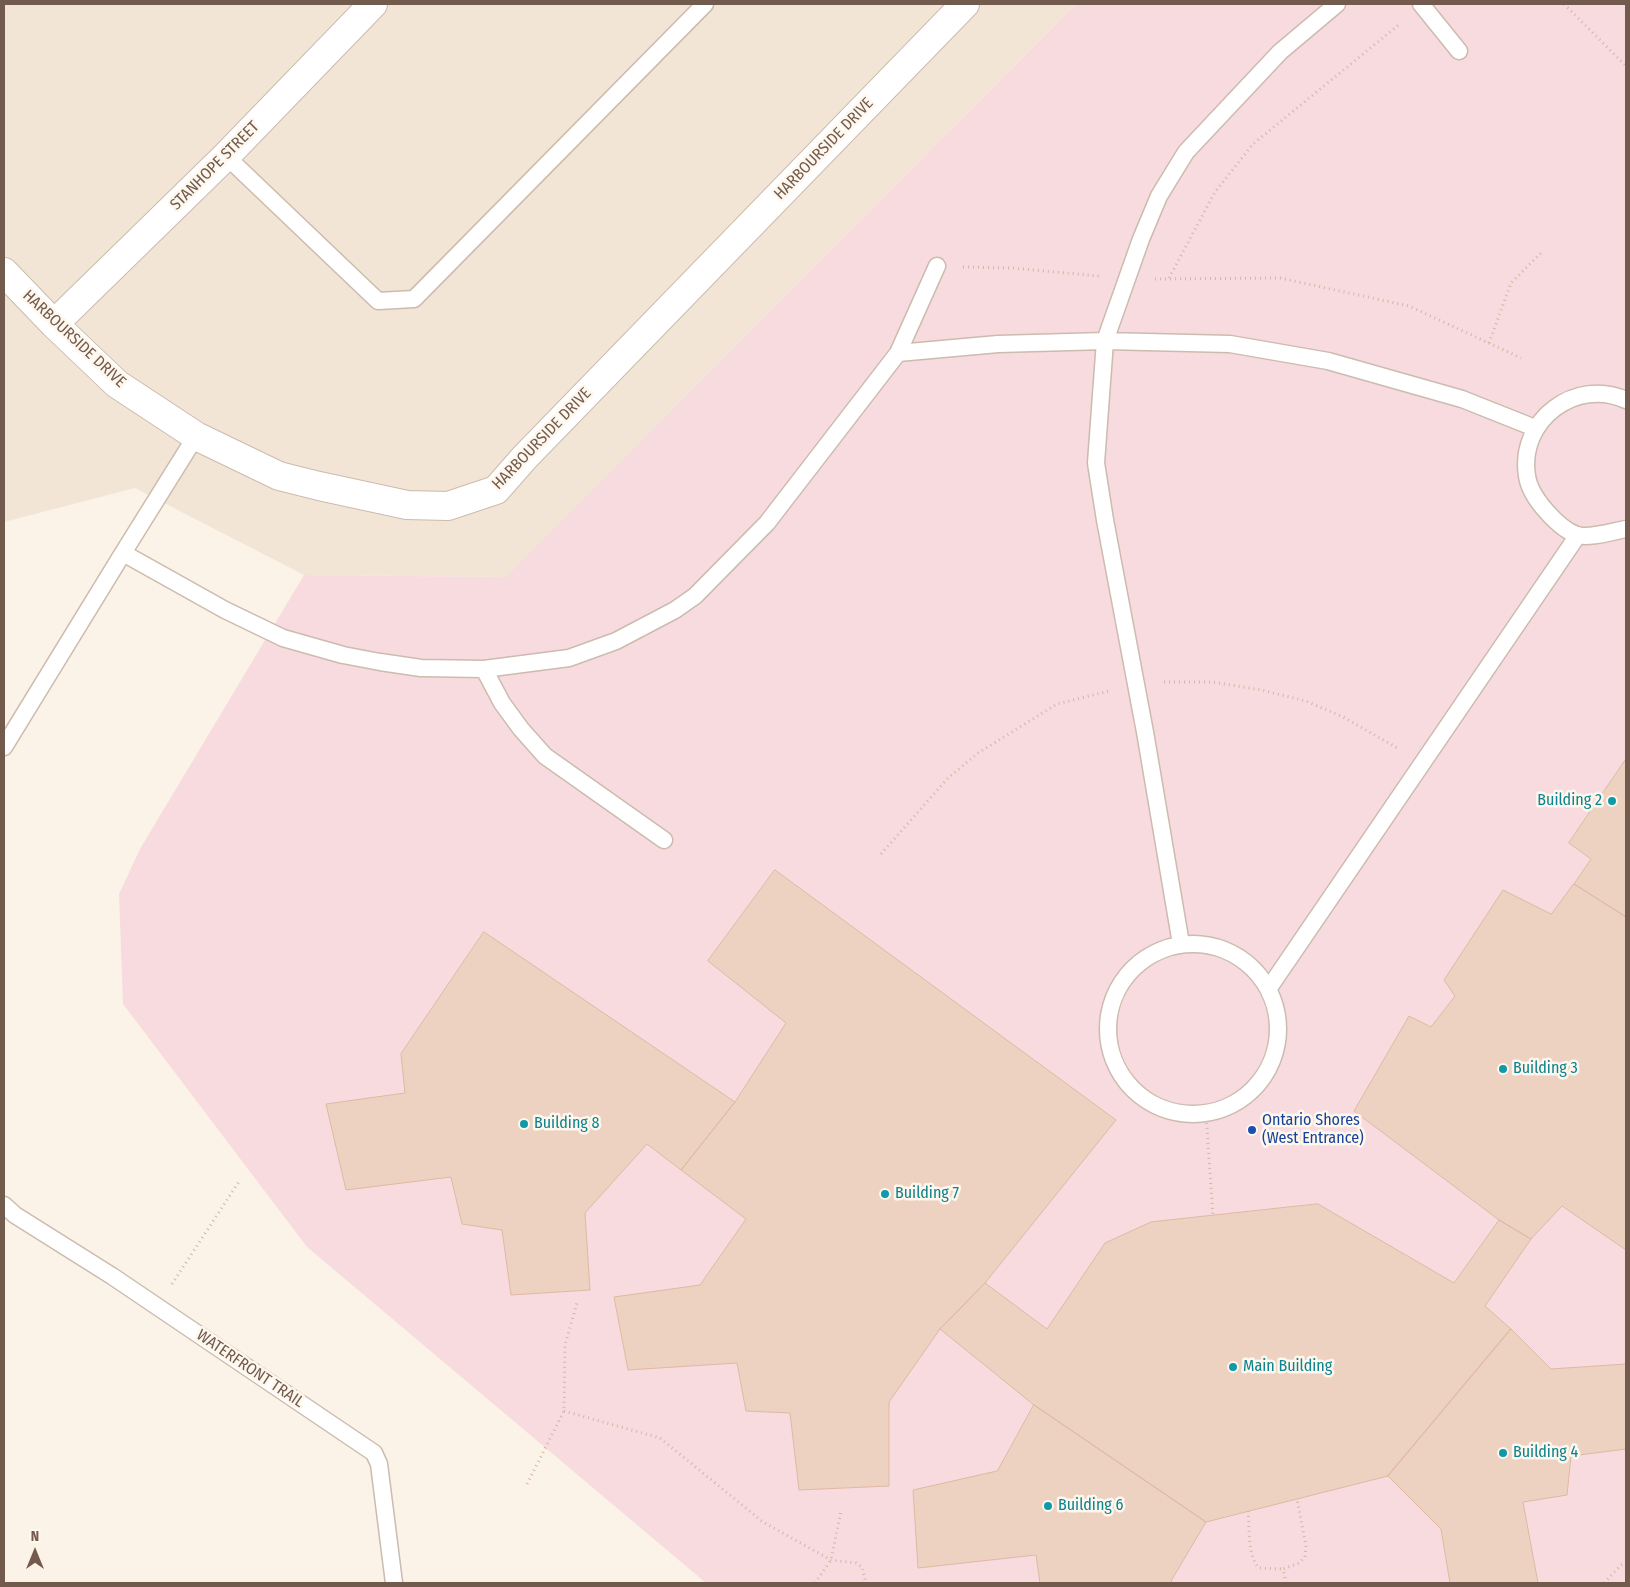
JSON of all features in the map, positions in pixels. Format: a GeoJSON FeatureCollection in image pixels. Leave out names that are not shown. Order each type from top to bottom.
{"type":"FeatureCollection","features":[{"type":"Feature","properties":{"kind":"street","name":"STANHOPE STREET"},"geometry":{"type":"LineString","coordinates":[[54,324],[226,156],[373,4]]}},
{"type":"Feature","properties":{"kind":"street","name":"HARBOURSIDE DRIVE"},"geometry":{"type":"LineString","coordinates":[[4,272],[54,324],[117,384],[196,436],[279,476],[407,505],[448,506],[496,490],[965,4]]}},
{"type":"Feature","properties":{"kind":"lane"},"geometry":{"type":"LineString","coordinates":[[226,156],[378,302],[414,299],[705,4]]}},
{"type":"Feature","properties":{"kind":"lane"},"geometry":{"type":"LineString","coordinates":[[1181,944],[1096,463],[1105,341],[1126,279],[1159,196],[1186,152],[1280,52],[1337,4]]}},
{"type":"Feature","properties":{"kind":"lane"},"geometry":{"type":"LineString","coordinates":[[1422,5],[1459,50]]}},
{"type":"Feature","properties":{"kind":"lane"},"geometry":{"type":"LineString","coordinates":[[123,553],[225,610],[283,638],[343,655],[421,668],[484,669],[569,658],[616,641],[675,610],[694,596],[767,523],[898,353],[937,266]]}},
{"type":"Feature","properties":{"kind":"lane"},"geometry":{"type":"LineString","coordinates":[[898,353],[998,344],[1105,341],[1230,344],[1328,361],[1462,399],[1536,428]]}},
{"type":"Feature","properties":{"kind":"lane"},"geometry":{"type":"LineString","coordinates":[[1626,400],[1615,395],[1591,393],[1578,396],[1556,406],[1536,428],[1527,451],[1527,476],[1536,499],[1558,523],[1578,536],[1596,535],[1626,529]]}},
{"type":"Feature","properties":{"kind":"lane"},"geometry":{"type":"LineString","coordinates":[[4,747],[196,436]]}},
{"type":"Feature","properties":{"kind":"lane"},"geometry":{"type":"LineString","coordinates":[[1270,988],[1578,536]]}},
{"type":"Feature","properties":{"kind":"lane"},"geometry":{"type":"LineString","coordinates":[[484,669],[502,703],[521,729],[545,756],[664,840]]}},
{"type":"Feature","properties":{"kind":"lane"},"geometry":{"type":"LineString","coordinates":[[1181,944],[1202,944],[1230,953],[1255,970],[1270,988],[1278,1017],[1276,1048],[1271,1064],[1254,1089],[1230,1106],[1206,1114],[1177,1113],[1149,1103],[1131,1088],[1114,1063],[1107,1037],[1110,1007],[1119,985],[1139,963],[1164,948],[1181,944]]}},
{"type":"Feature","properties":{"kind":"lane","name":"WATERFRONT TRAIL"},"geometry":{"type":"LineString","coordinates":[[9,1210],[112,1276],[374,1453],[379,1464],[394,1583]]}},
{"type":"Feature","properties":{"kind":"path"},"geometry":{"type":"LineString","coordinates":[[1564,4],[1626,66]]}},
{"type":"Feature","properties":{"kind":"path"},"geometry":{"type":"LineString","coordinates":[[1169,278],[1215,192],[1253,144],[1422,5]]}},
{"type":"Feature","properties":{"kind":"path"},"geometry":{"type":"LineString","coordinates":[[1489,343],[1511,283],[1541,253]]}},
{"type":"Feature","properties":{"kind":"path"},"geometry":{"type":"LineString","coordinates":[[937,266],[1012,268],[1126,279],[1280,278],[1409,306],[1521,358]]}},
{"type":"Feature","properties":{"kind":"path"},"geometry":{"type":"LineString","coordinates":[[1206,1114],[1214,1216]]}},
{"type":"Feature","properties":{"kind":"path"},"geometry":{"type":"LineString","coordinates":[[157,1307],[240,1180]]}},
{"type":"Feature","properties":{"kind":"path"},"geometry":{"type":"LineString","coordinates":[[527,1484],[564,1411],[564,1345],[577,1303]]}},
{"type":"Feature","properties":{"kind":"path"},"geometry":{"type":"LineString","coordinates":[[564,1411],[660,1438],[763,1522],[831,1560],[856,1563],[862,1567],[866,1583]]}},
{"type":"Feature","properties":{"kind":"path"},"geometry":{"type":"LineString","coordinates":[[1248,1511],[1253,1562],[1258,1568],[1284,1569],[1299,1563],[1305,1557],[1306,1546],[1298,1499]]}},
{"type":"Feature","properties":{"kind":"path"},"geometry":{"type":"LineString","coordinates":[[815,1583],[831,1560],[841,1511]]}},
{"type":"Feature","properties":{"kind":"path"},"geometry":{"type":"LineString","coordinates":[[1604,1583],[1621,1564],[1626,1562]]}},
{"type":"Feature","properties":{"kind":"path"},"geometry":{"type":"LineString","coordinates":[[1284,1569],[1286,1583]]}},
{"type":"Feature","properties":{"kind":"shaded area"},"geometry":{"type":"Polygon","coordinates":[[[4,4],[1076,4],[505,577],[304,575],[135,488],[4,522],[4,4]]]}},
{"type":"Feature","properties":{"kind":"shaded area"},"geometry":{"type":"Polygon","coordinates":[[[1076,4],[1626,4],[1626,1583],[706,1583],[307,1247],[123,1004],[119,894],[140,849],[304,575],[505,577],[1076,4]]]}},
{"type":"Feature","properties":{"kind":"building","name":"Building 2"},"geometry":{"type":"Polygon","coordinates":[[[1626,759],[1626,917],[1574,884],[1591,859],[1569,843],[1626,759]]]}},
{"type":"Feature","properties":{"kind":"building","name":"Building 7"},"geometry":{"type":"Polygon","coordinates":[[[775,870],[1116,1120],[985,1283],[940,1329],[889,1402],[889,1486],[799,1490],[790,1413],[746,1411],[737,1363],[628,1370],[614,1297],[700,1285],[746,1219],[681,1170],[735,1102],[786,1023],[708,961],[775,870]]]}},
{"type":"Feature","properties":{"kind":"building","name":"Building 3"},"geometry":{"type":"Polygon","coordinates":[[[1574,884],[1626,917],[1626,1250],[1562,1206],[1531,1239],[1499,1220],[1354,1111],[1409,1016],[1431,1027],[1455,996],[1444,980],[1503,890],[1551,914],[1574,884]]]}},
{"type":"Feature","properties":{"kind":"building","name":"Building 8"},"geometry":{"type":"Polygon","coordinates":[[[484,932],[735,1102],[681,1170],[647,1144],[585,1213],[590,1290],[511,1295],[502,1230],[462,1224],[451,1177],[346,1190],[326,1104],[405,1093],[401,1054],[484,932]]]}},
{"type":"Feature","properties":{"kind":"building","name":"Main Building"},"geometry":{"type":"Polygon","coordinates":[[[1318,1204],[1454,1283],[1499,1220],[1531,1239],[1485,1306],[1511,1329],[1388,1476],[1206,1522],[1034,1405],[940,1329],[985,1283],[1047,1329],[1105,1243],[1151,1222],[1318,1204]]]}},
{"type":"Feature","properties":{"kind":"building","name":"Building 4"},"geometry":{"type":"Polygon","coordinates":[[[1511,1329],[1551,1369],[1626,1364],[1626,1449],[1571,1456],[1567,1495],[1523,1502],[1538,1583],[1450,1583],[1441,1529],[1388,1476],[1511,1329]]]}},
{"type":"Feature","properties":{"kind":"building","name":"Building 6"},"geometry":{"type":"Polygon","coordinates":[[[1034,1405],[1206,1522],[1171,1581],[1172,1583],[1040,1583],[1036,1555],[918,1568],[913,1490],[997,1471],[1034,1405]]]}},
{"type":"Feature","properties":{"kind":"place","name":"Building 2"},"geometry":{"type":"Point","coordinates":[1612,801]}},
{"type":"Feature","properties":{"kind":"place","name":"Building 3"},"geometry":{"type":"Point","coordinates":[1503,1069]}},
{"type":"Feature","properties":{"kind":"place","name":"Building 8"},"geometry":{"type":"Point","coordinates":[524,1124]}},
{"type":"Feature","properties":{"kind":"place","name":"Ontario Shores (West Entrance)"},"geometry":{"type":"Point","coordinates":[1252,1130]}},
{"type":"Feature","properties":{"kind":"place","name":"Building 7"},"geometry":{"type":"Point","coordinates":[885,1194]}},
{"type":"Feature","properties":{"kind":"place","name":"Main Building"},"geometry":{"type":"Point","coordinates":[1233,1367]}},
{"type":"Feature","properties":{"kind":"place","name":"Building 4"},"geometry":{"type":"Point","coordinates":[1503,1453]}},
{"type":"Feature","properties":{"kind":"place","name":"Building 6"},"geometry":{"type":"Point","coordinates":[1048,1506]}}]}
